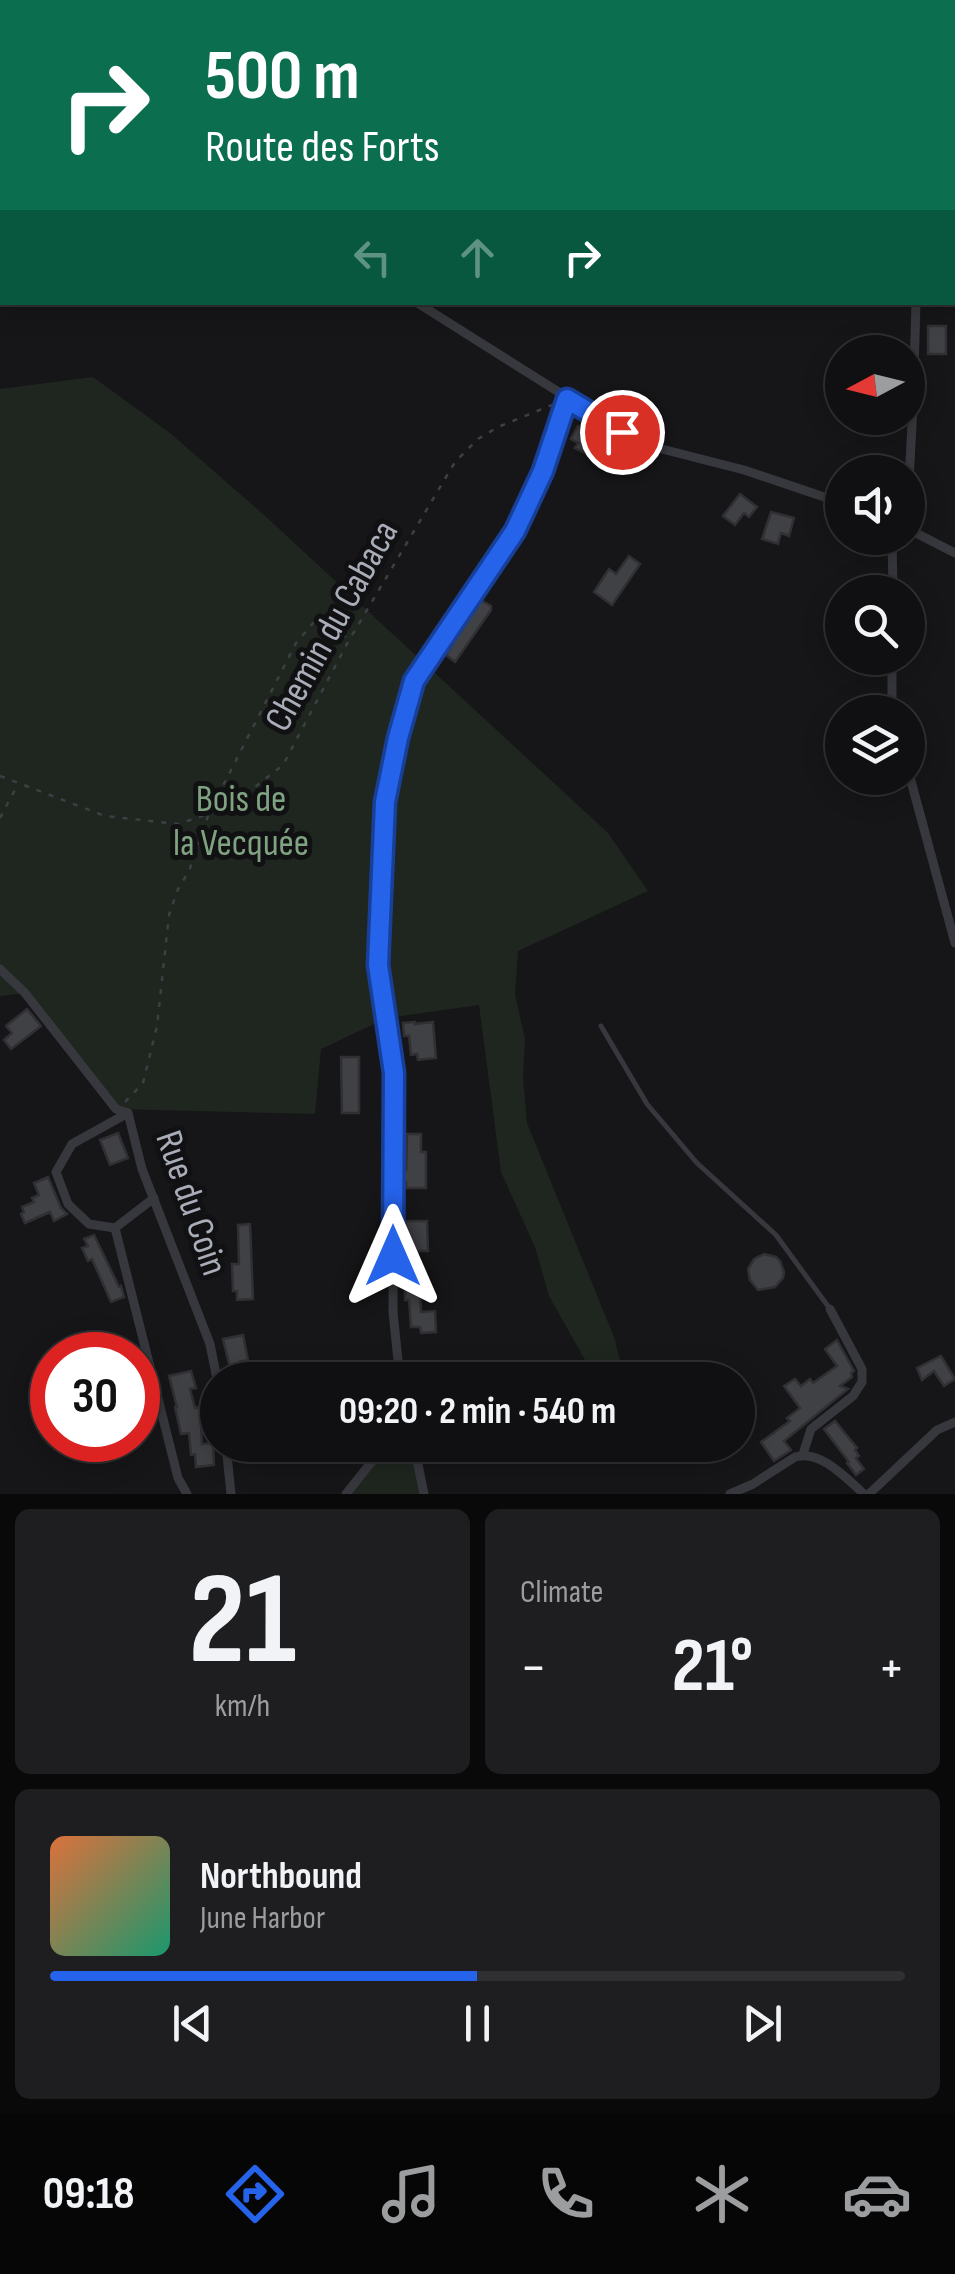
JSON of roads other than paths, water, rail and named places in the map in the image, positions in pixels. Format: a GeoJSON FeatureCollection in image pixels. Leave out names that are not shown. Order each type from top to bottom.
{"type":"FeatureCollection","features":[{"type":"Feature","properties":{"kind":"street"},"geometry":{"type":"LineString","coordinates":[[421,305],[622,432],[662,449],[760,474],[825,497]]}},
{"type":"Feature","properties":{"kind":"street"},"geometry":{"type":"LineString","coordinates":[[911,455],[916,305]]}},
{"type":"Feature","properties":{"kind":"street"},"geometry":{"type":"LineString","coordinates":[[398,1362],[393,1312],[394,1073],[378,965],[385,802],[414,681],[515,531],[543,471],[567,399]]}},
{"type":"Feature","properties":{"kind":"street"},"geometry":{"type":"LineString","coordinates":[[925,538],[955,553]]}},
{"type":"Feature","properties":{"kind":"street"},"geometry":{"type":"LineString","coordinates":[[915,795],[955,943]]}},
{"type":"Feature","properties":{"kind":"street","name":"Rue du Coin"},"geometry":{"type":"LineString","coordinates":[[0,968],[26,993],[116,1109],[128,1113],[142,1169],[214,1362]]}},
{"type":"Feature","properties":{"kind":"street"},"geometry":{"type":"LineString","coordinates":[[128,1113],[72,1144],[56,1172],[68,1204],[89,1224],[115,1228],[154,1198]]}},
{"type":"Feature","properties":{"kind":"street"},"geometry":{"type":"LineString","coordinates":[[115,1228],[178,1478],[187,1494]]}},
{"type":"Feature","properties":{"kind":"street"},"geometry":{"type":"LineString","coordinates":[[802,1454],[810,1429],[853,1396],[862,1382],[862,1369],[830,1309]]}},
{"type":"Feature","properties":{"kind":"street"},"geometry":{"type":"LineString","coordinates":[[730,1494],[802,1454],[811,1454],[867,1494],[937,1430],[955,1422]]}},
{"type":"Feature","properties":{"kind":"street"},"geometry":{"type":"LineString","coordinates":[[227,1462],[228,1493]]}},
{"type":"Feature","properties":{"kind":"street"},"geometry":{"type":"LineString","coordinates":[[346,1494],[371,1462]]}},
{"type":"Feature","properties":{"kind":"street"},"geometry":{"type":"LineString","coordinates":[[417,1462],[424,1494]]}},
{"type":"Feature","properties":{"kind":"lane"},"geometry":{"type":"LineString","coordinates":[[601,1026],[646,1104],[698,1163],[776,1235],[830,1309]]}},
{"type":"Feature","properties":{"kind":"park label","name":"Bois de la Vecquée"},"geometry":{"type":"Point","coordinates":[241,821]}}]}
